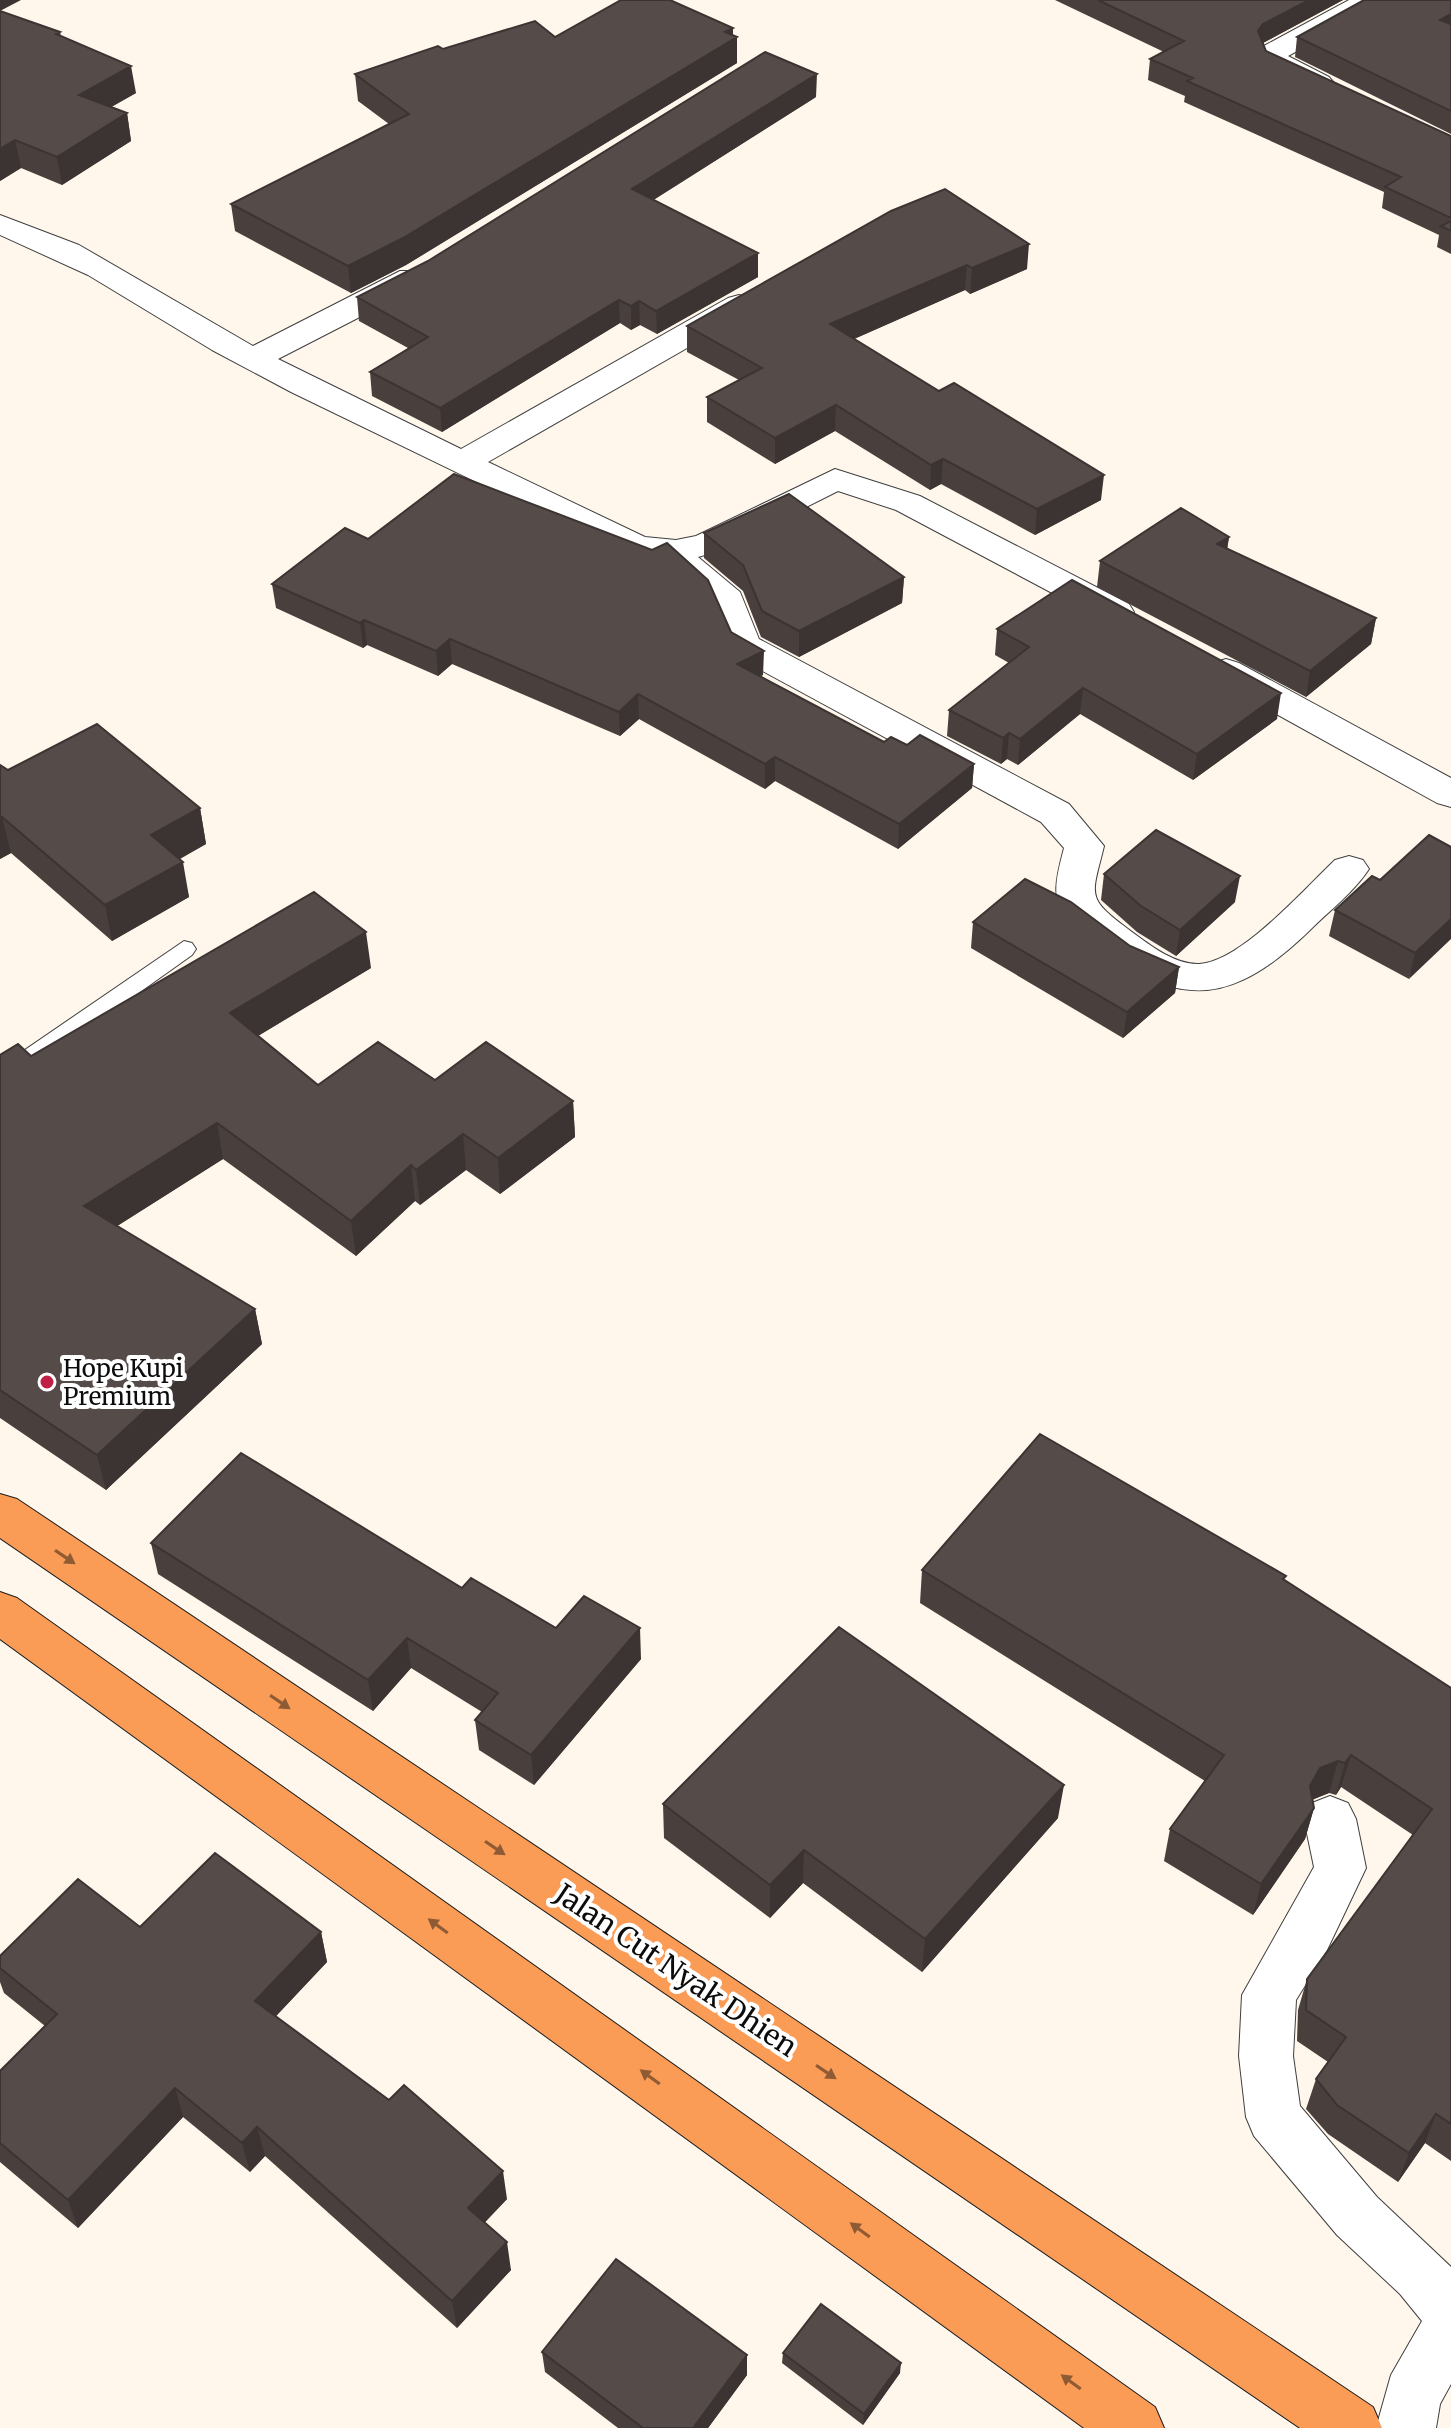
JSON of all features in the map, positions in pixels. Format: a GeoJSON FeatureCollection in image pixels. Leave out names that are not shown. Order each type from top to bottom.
{"type":"FeatureCollection","features":[{"type":"Feature","properties":{"kind":"highway","name":"Jalan Cut Nyak Dhien"},"geometry":{"type":"LineString","coordinates":[[0,1513],[1352,2428]]}},
{"type":"Feature","properties":{"kind":"highway"},"geometry":{"type":"LineString","coordinates":[[0,1612],[1134,2428]]}},
{"type":"Feature","properties":{"kind":"street"},"geometry":{"type":"LineString","coordinates":[[1343,94],[1275,62],[1272,53],[1370,0]]}},
{"type":"Feature","properties":{"kind":"street"},"geometry":{"type":"LineString","coordinates":[[0,224],[44,237],[128,283],[253,359],[637,547],[676,551],[707,544],[835,479],[908,503],[1148,629]]}},
{"type":"Feature","properties":{"kind":"street"},"geometry":{"type":"LineString","coordinates":[[253,359],[431,267]]}},
{"type":"Feature","properties":{"kind":"street"},"geometry":{"type":"LineString","coordinates":[[463,462],[768,288]]}},
{"type":"Feature","properties":{"kind":"street"},"geometry":{"type":"LineString","coordinates":[[676,551],[692,572],[718,589],[731,608],[739,641],[745,649],[777,661],[1055,813],[1084,846],[1074,887],[1080,913],[1142,960],[1195,979],[1221,973],[1264,951],[1349,869]]}},
{"type":"Feature","properties":{"kind":"street"},"geometry":{"type":"LineString","coordinates":[[1203,659],[1451,794]]}},
{"type":"Feature","properties":{"kind":"street"},"geometry":{"type":"LineString","coordinates":[[1330,1819],[1340,1868],[1308,1933],[1269,1995],[1266,2056],[1274,2117],[1357,2216],[1420,2274],[1451,2312]]}},
{"type":"Feature","properties":{"kind":"street"},"geometry":{"type":"LineString","coordinates":[[1406,2428],[1412,2396],[1451,2326]]}},
{"type":"Feature","properties":{"kind":"lane"},"geometry":{"type":"LineString","coordinates":[[0,1079],[184,949]]}},
{"type":"Feature","properties":{"kind":"building"},"geometry":{"type":"Polygon","coordinates":[[[621,0],[670,0],[733,28],[725,32],[737,37],[403,238],[348,266],[231,204],[409,114],[355,74],[438,46],[443,49],[535,21],[555,37],[621,0]]]}},
{"type":"Feature","properties":{"kind":"building"},"geometry":{"type":"Polygon","coordinates":[[[1098,0],[1309,0],[1263,24],[1258,31],[1266,51],[1451,136],[1451,218],[1385,187],[1401,177],[1187,81],[1193,78],[1150,59],[1184,41],[1098,0]]]}},
{"type":"Feature","properties":{"kind":"building"},"geometry":{"type":"Polygon","coordinates":[[[1364,0],[1451,0],[1451,14],[1440,20],[1451,24],[1451,111],[1297,37],[1364,0]]]}},
{"type":"Feature","properties":{"kind":"building"},"geometry":{"type":"Polygon","coordinates":[[[0,11],[60,32],[56,34],[131,66],[79,95],[127,113],[57,157],[15,140],[0,149],[0,11]]]}},
{"type":"Feature","properties":{"kind":"building"},"geometry":{"type":"Polygon","coordinates":[[[765,52],[817,74],[632,189],[758,253],[656,311],[639,301],[631,306],[619,300],[440,408],[370,372],[428,337],[357,297],[428,261],[765,52]]]}},
{"type":"Feature","properties":{"kind":"building"},"geometry":{"type":"Polygon","coordinates":[[[945,189],[1029,244],[972,268],[967,265],[830,324],[939,391],[954,383],[1104,475],[1037,509],[943,459],[931,465],[836,405],[775,438],[707,397],[762,368],[687,326],[891,211],[945,189]]]}},
{"type":"Feature","properties":{"kind":"building"},"geometry":{"type":"Polygon","coordinates":[[[1451,221],[1451,231],[1441,226],[1451,221]]]}},
{"type":"Feature","properties":{"kind":"building"},"geometry":{"type":"Polygon","coordinates":[[[454,474],[652,550],[667,543],[708,580],[731,632],[764,651],[737,664],[884,742],[891,737],[907,745],[920,735],[974,764],[899,824],[775,757],[765,764],[638,694],[619,712],[450,639],[436,651],[364,620],[360,623],[272,584],[345,528],[368,539],[454,474]]]}},
{"type":"Feature","properties":{"kind":"building"},"geometry":{"type":"Polygon","coordinates":[[[789,494],[904,577],[799,631],[762,611],[743,565],[704,533],[789,494]]]}},
{"type":"Feature","properties":{"kind":"building"},"geometry":{"type":"Polygon","coordinates":[[[1181,508],[1229,537],[1217,544],[1376,618],[1310,671],[1100,561],[1181,508]]]}},
{"type":"Feature","properties":{"kind":"building"},"geometry":{"type":"Polygon","coordinates":[[[1072,580],[1281,693],[1197,754],[1083,688],[1020,739],[1009,733],[1003,738],[949,710],[1029,647],[997,629],[1072,580]]]}},
{"type":"Feature","properties":{"kind":"building"},"geometry":{"type":"Polygon","coordinates":[[[97,724],[200,808],[151,835],[183,862],[105,905],[0,818],[0,765],[8,770],[97,724]]]}},
{"type":"Feature","properties":{"kind":"building"},"geometry":{"type":"Polygon","coordinates":[[[1156,830],[1240,876],[1180,930],[1141,906],[1104,874],[1156,830]]]}},
{"type":"Feature","properties":{"kind":"building"},"geometry":{"type":"Polygon","coordinates":[[[1429,835],[1451,847],[1451,919],[1415,953],[1335,910],[1372,876],[1380,880],[1429,835]]]}},
{"type":"Feature","properties":{"kind":"building"},"geometry":{"type":"Polygon","coordinates":[[[1025,879],[1071,902],[1130,946],[1179,967],[1127,1012],[973,922],[1025,879]]]}},
{"type":"Feature","properties":{"kind":"building"},"geometry":{"type":"Polygon","coordinates":[[[314,892],[366,932],[230,1013],[318,1085],[378,1042],[435,1080],[486,1042],[573,1101],[498,1158],[463,1134],[416,1170],[411,1165],[351,1221],[217,1123],[84,1206],[255,1309],[97,1455],[0,1390],[0,1055],[18,1044],[31,1056],[314,892]]]}},
{"type":"Feature","properties":{"kind":"building"},"geometry":{"type":"Polygon","coordinates":[[[1040,1434],[1286,1576],[1283,1579],[1451,1688],[1451,2124],[1436,2114],[1409,2153],[1337,2105],[1316,2079],[1346,2037],[1306,2010],[1307,1979],[1432,1809],[1351,1755],[1345,1763],[1338,1761],[1320,1768],[1310,1786],[1314,1808],[1261,1884],[1170,1829],[1224,1755],[922,1570],[1040,1434]]]}},
{"type":"Feature","properties":{"kind":"building"},"geometry":{"type":"Polygon","coordinates":[[[241,1453],[462,1588],[471,1578],[556,1628],[584,1596],[640,1628],[531,1755],[475,1720],[498,1693],[407,1638],[368,1680],[151,1543],[241,1453]]]}},
{"type":"Feature","properties":{"kind":"building"},"geometry":{"type":"Polygon","coordinates":[[[839,1627],[1064,1785],[925,1939],[804,1850],[770,1885],[663,1804],[839,1627]]]}},
{"type":"Feature","properties":{"kind":"building"},"geometry":{"type":"Polygon","coordinates":[[[215,1853],[321,1932],[255,2001],[389,2100],[404,2085],[503,2171],[468,2208],[507,2242],[452,2301],[257,2127],[242,2143],[175,2088],[68,2200],[0,2143],[0,2071],[57,2014],[0,1968],[0,1956],[78,1879],[140,1927],[215,1853]]]}},
{"type":"Feature","properties":{"kind":"building"},"geometry":{"type":"Polygon","coordinates":[[[616,2259],[747,2355],[693,2428],[643,2428],[542,2352],[616,2259]]]}},
{"type":"Feature","properties":{"kind":"building"},"geometry":{"type":"Polygon","coordinates":[[[821,2304],[901,2363],[864,2414],[783,2353],[821,2304]]]}},
{"type":"Feature","properties":{"kind":"place","name":"Hope Kupi Premium"},"geometry":{"type":"Point","coordinates":[47,1382]}}]}
